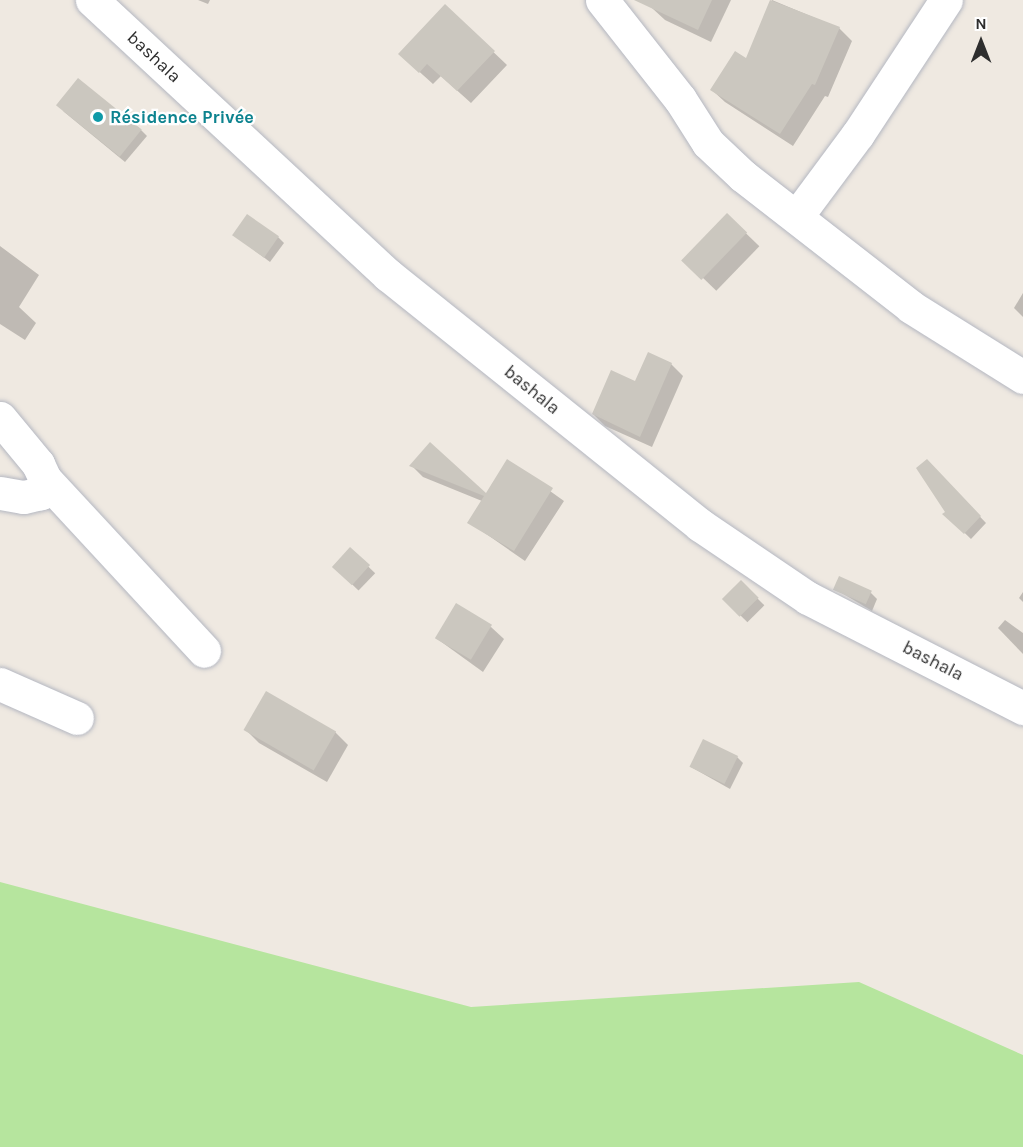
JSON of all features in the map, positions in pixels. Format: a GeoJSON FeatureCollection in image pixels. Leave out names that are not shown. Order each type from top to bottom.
{"type":"FeatureCollection","features":[{"type":"Feature","properties":{"kind":"street","name":"bashala"},"geometry":{"type":"LineString","coordinates":[[92,0],[388,275],[700,525],[808,598],[1023,708]]}},
{"type":"Feature","properties":{"kind":"street"},"geometry":{"type":"LineString","coordinates":[[602,0],[680,99],[708,143],[743,176],[911,307],[1023,377]]}},
{"type":"Feature","properties":{"kind":"street"},"geometry":{"type":"LineString","coordinates":[[797,216],[858,134],[946,0]]}},
{"type":"Feature","properties":{"kind":"street"},"geometry":{"type":"LineString","coordinates":[[0,418],[38,464],[45,479],[204,651]]}},
{"type":"Feature","properties":{"kind":"street"},"geometry":{"type":"LineString","coordinates":[[0,493],[22,497],[41,493],[45,479]]}},
{"type":"Feature","properties":{"kind":"street"},"geometry":{"type":"LineString","coordinates":[[0,684],[77,718]]}},
{"type":"Feature","properties":{"kind":"green space"},"geometry":{"type":"Polygon","coordinates":[[[0,882],[471,1007],[859,982],[1023,1055],[1023,1147],[0,1147],[0,882]]]}},
{"type":"Feature","properties":{"kind":"building"},"geometry":{"type":"Polygon","coordinates":[[[634,0],[712,0],[698,30],[634,0]]]}},
{"type":"Feature","properties":{"kind":"building"},"geometry":{"type":"Polygon","coordinates":[[[770,0],[840,27],[815,85],[812,84],[780,134],[710,90],[735,51],[746,58],[770,0]]]}},
{"type":"Feature","properties":{"kind":"building"},"geometry":{"type":"Polygon","coordinates":[[[445,4],[495,51],[457,91],[427,64],[419,73],[398,54],[445,4]]]}},
{"type":"Feature","properties":{"kind":"building","name":"Résidence Privée"},"geometry":{"type":"Polygon","coordinates":[[[78,78],[142,130],[120,157],[56,105],[78,78]]]}},
{"type":"Feature","properties":{"kind":"building"},"geometry":{"type":"Polygon","coordinates":[[[727,213],[747,232],[701,280],[681,260],[727,213]]]}},
{"type":"Feature","properties":{"kind":"building"},"geometry":{"type":"Polygon","coordinates":[[[247,214],[279,236],[264,258],[232,235],[247,214]]]}},
{"type":"Feature","properties":{"kind":"building"},"geometry":{"type":"Polygon","coordinates":[[[648,352],[672,363],[640,437],[592,414],[611,370],[635,381],[648,352]]]}},
{"type":"Feature","properties":{"kind":"building"},"geometry":{"type":"Polygon","coordinates":[[[430,442],[486,493],[507,459],[553,488],[514,551],[467,523],[484,496],[409,466],[430,442]]]}},
{"type":"Feature","properties":{"kind":"building"},"geometry":{"type":"Polygon","coordinates":[[[927,459],[981,516],[964,534],[942,514],[945,512],[916,468],[927,459]]]}},
{"type":"Feature","properties":{"kind":"building"},"geometry":{"type":"Polygon","coordinates":[[[350,547],[370,565],[352,585],[332,567],[350,547]]]}},
{"type":"Feature","properties":{"kind":"building"},"geometry":{"type":"Polygon","coordinates":[[[839,576],[872,591],[866,604],[833,590],[839,576]]]}},
{"type":"Feature","properties":{"kind":"building"},"geometry":{"type":"Polygon","coordinates":[[[741,580],[759,598],[740,617],[722,599],[741,580]]]}},
{"type":"Feature","properties":{"kind":"building"},"geometry":{"type":"Polygon","coordinates":[[[456,603],[492,625],[471,660],[435,638],[456,603]]]}},
{"type":"Feature","properties":{"kind":"building"},"geometry":{"type":"Polygon","coordinates":[[[266,691],[336,732],[314,770],[244,730],[266,691]]]}},
{"type":"Feature","properties":{"kind":"building"},"geometry":{"type":"Polygon","coordinates":[[[703,739],[738,756],[724,784],[689,767],[703,739]]]}},
{"type":"Feature","properties":{"kind":"place","name":"Résidence Privée"},"geometry":{"type":"Point","coordinates":[98,117]}}]}
